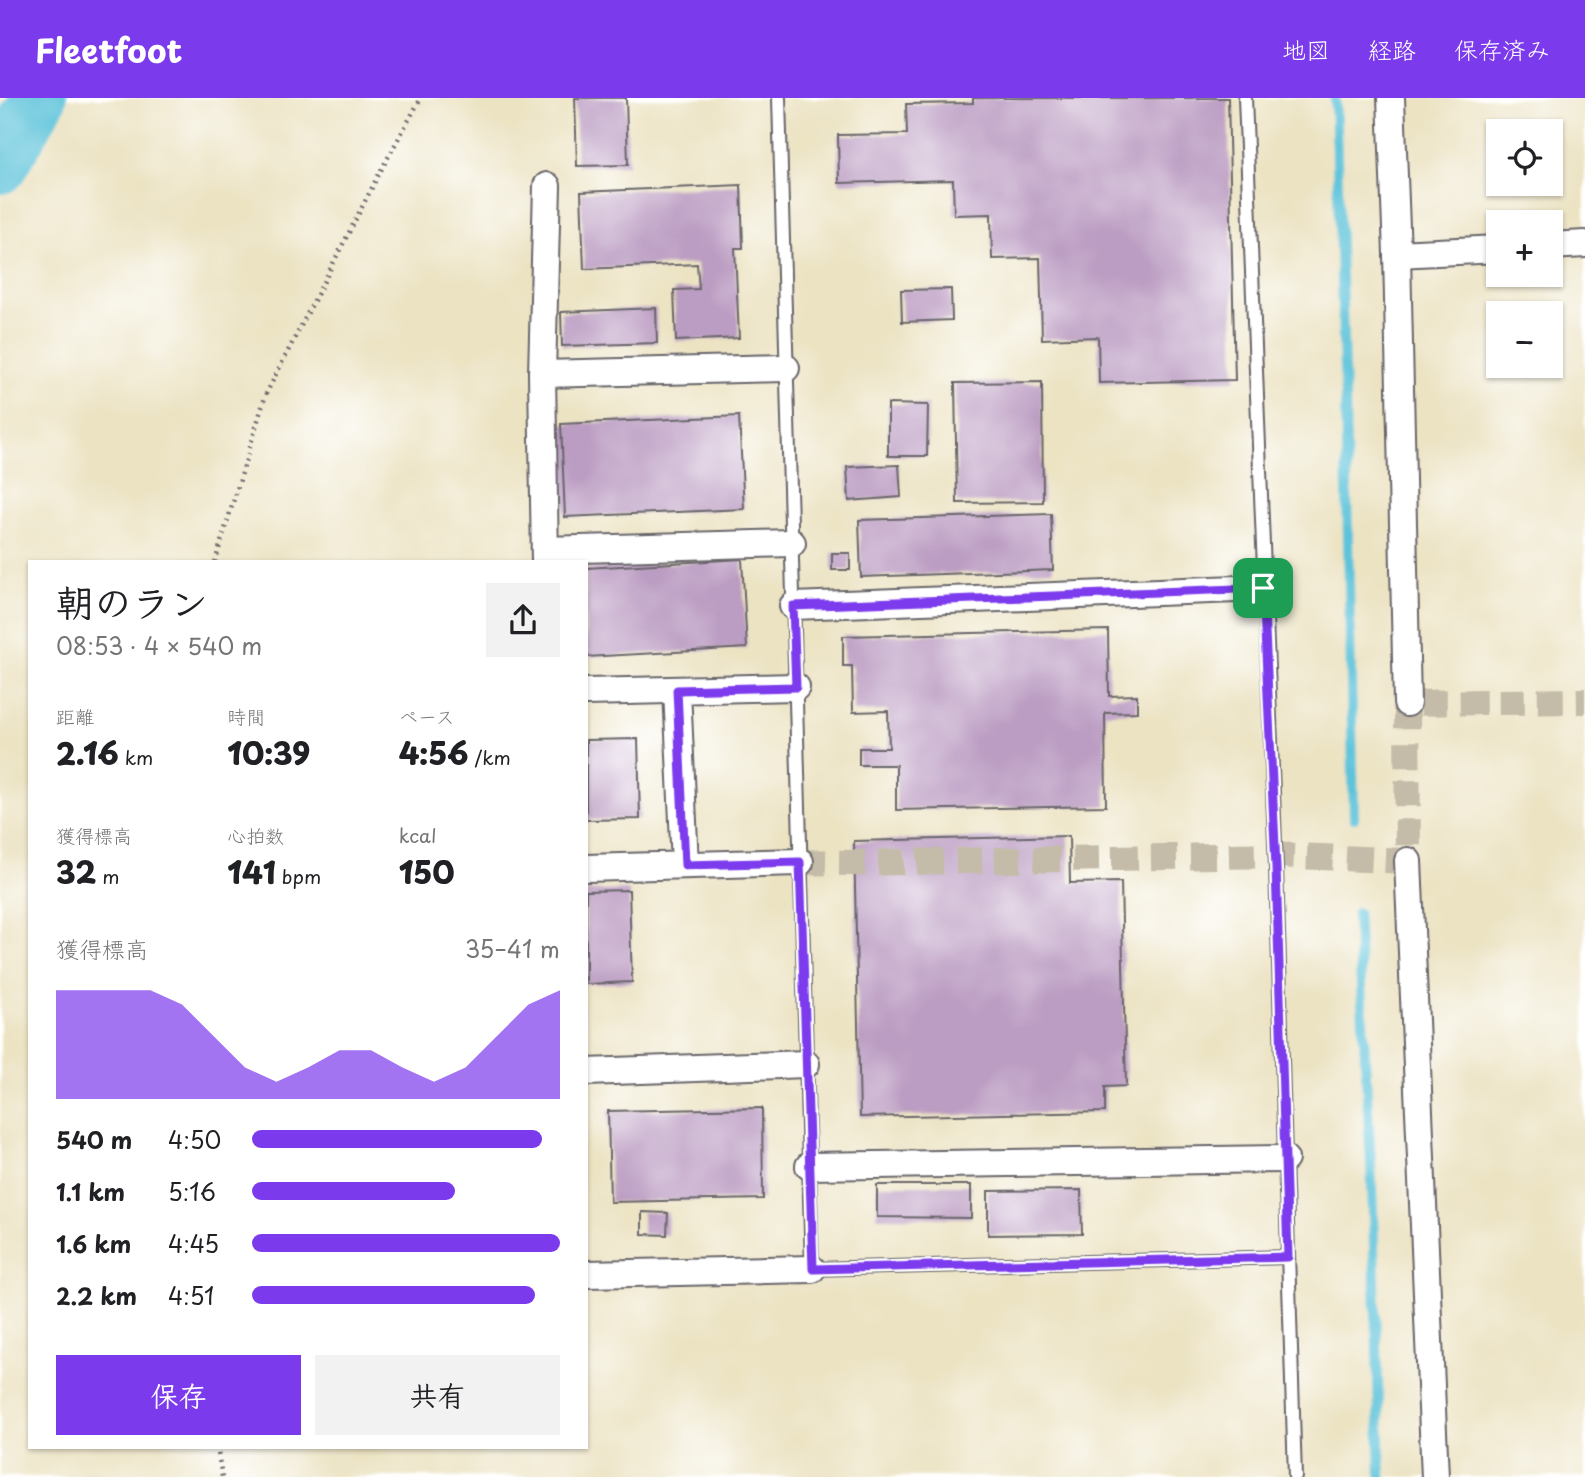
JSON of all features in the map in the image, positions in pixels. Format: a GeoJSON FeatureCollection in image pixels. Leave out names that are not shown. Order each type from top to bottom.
{"type":"FeatureCollection","features":[{"type":"Feature","properties":{"kind":"street"},"geometry":{"type":"LineString","coordinates":[[1391,98],[1407,703]]}},
{"type":"Feature","properties":{"kind":"street"},"geometry":{"type":"LineString","coordinates":[[547,186],[542,374],[545,556],[792,543]]}},
{"type":"Feature","properties":{"kind":"street"},"geometry":{"type":"LineString","coordinates":[[1563,245],[1585,244]]}},
{"type":"Feature","properties":{"kind":"street"},"geometry":{"type":"LineString","coordinates":[[1397,254],[1486,250]]}},
{"type":"Feature","properties":{"kind":"street"},"geometry":{"type":"LineString","coordinates":[[542,374],[786,368]]}},
{"type":"Feature","properties":{"kind":"street"},"geometry":{"type":"LineString","coordinates":[[793,606],[1263,588]]}},
{"type":"Feature","properties":{"kind":"street"},"geometry":{"type":"LineString","coordinates":[[588,692],[796,687]]}},
{"type":"Feature","properties":{"kind":"street"},"geometry":{"type":"LineString","coordinates":[[677,690],[685,865]]}},
{"type":"Feature","properties":{"kind":"street"},"geometry":{"type":"LineString","coordinates":[[1408,861],[1435,1477]]}},
{"type":"Feature","properties":{"kind":"street"},"geometry":{"type":"LineString","coordinates":[[588,868],[800,862]]}},
{"type":"Feature","properties":{"kind":"street"},"geometry":{"type":"LineString","coordinates":[[588,1072],[806,1064]]}},
{"type":"Feature","properties":{"kind":"street"},"geometry":{"type":"LineString","coordinates":[[809,1166],[1285,1159]]}},
{"type":"Feature","properties":{"kind":"street"},"geometry":{"type":"LineString","coordinates":[[588,1274],[813,1269]]}},
{"type":"Feature","properties":{"kind":"lane"},"geometry":{"type":"LineString","coordinates":[[779,98],[813,1269],[1288,1257]]}},
{"type":"Feature","properties":{"kind":"lane"},"geometry":{"type":"LineString","coordinates":[[1245,98],[1276,867],[1295,1477]]}},
{"type":"Feature","properties":{"kind":"path"},"geometry":{"type":"LineString","coordinates":[[216,560],[266,394],[421,98]]}},
{"type":"Feature","properties":{"kind":"path"},"geometry":{"type":"LineString","coordinates":[[217,1449],[222,1477]]}},
{"type":"Feature","properties":{"kind":"building"},"geometry":{"type":"Polygon","coordinates":[[[575,98],[626,98],[628,165],[577,166],[575,98]]]}},
{"type":"Feature","properties":{"kind":"building"},"geometry":{"type":"Polygon","coordinates":[[[973,98],[1228,98],[1235,380],[1099,383],[1098,337],[1042,339],[1040,258],[992,259],[991,214],[954,215],[953,180],[839,183],[838,135],[907,134],[906,104],[973,103],[973,98]]]}},
{"type":"Feature","properties":{"kind":"building"},"geometry":{"type":"Polygon","coordinates":[[[741,185],[743,248],[735,248],[739,338],[676,341],[674,290],[699,289],[697,264],[584,269],[581,192],[741,185]]]}},
{"type":"Feature","properties":{"kind":"building"},"geometry":{"type":"Polygon","coordinates":[[[951,289],[952,320],[902,322],[901,290],[951,289]]]}},
{"type":"Feature","properties":{"kind":"building"},"geometry":{"type":"Polygon","coordinates":[[[656,308],[657,343],[562,346],[561,312],[656,308]]]}},
{"type":"Feature","properties":{"kind":"building"},"geometry":{"type":"Polygon","coordinates":[[[1042,382],[1043,502],[957,503],[955,383],[1042,382]]]}},
{"type":"Feature","properties":{"kind":"building"},"geometry":{"type":"Polygon","coordinates":[[[888,404],[928,405],[927,456],[888,456],[888,404]]]}},
{"type":"Feature","properties":{"kind":"building"},"geometry":{"type":"Polygon","coordinates":[[[739,416],[744,509],[565,517],[561,424],[739,416]]]}},
{"type":"Feature","properties":{"kind":"building"},"geometry":{"type":"Polygon","coordinates":[[[899,465],[901,497],[849,501],[847,467],[899,465]]]}},
{"type":"Feature","properties":{"kind":"building"},"geometry":{"type":"Polygon","coordinates":[[[1051,514],[1053,570],[861,577],[859,520],[1051,514]]]}},
{"type":"Feature","properties":{"kind":"building"},"geometry":{"type":"Polygon","coordinates":[[[832,553],[850,553],[850,570],[832,570],[832,553]]]}},
{"type":"Feature","properties":{"kind":"building"},"geometry":{"type":"Polygon","coordinates":[[[742,559],[747,648],[588,657],[588,568],[742,559]]]}},
{"type":"Feature","properties":{"kind":"building"},"geometry":{"type":"Polygon","coordinates":[[[1108,630],[1109,696],[1137,695],[1137,712],[1105,713],[1106,806],[896,810],[896,765],[859,765],[859,748],[889,748],[888,711],[853,712],[852,666],[843,666],[843,636],[1108,630]]]}},
{"type":"Feature","properties":{"kind":"building"},"geometry":{"type":"Polygon","coordinates":[[[638,739],[640,819],[588,820],[588,740],[638,739]]]}},
{"type":"Feature","properties":{"kind":"building"},"geometry":{"type":"Polygon","coordinates":[[[1069,836],[1070,883],[1121,882],[1126,1086],[1105,1087],[1105,1112],[860,1117],[854,841],[1069,836]]]}},
{"type":"Feature","properties":{"kind":"building"},"geometry":{"type":"Polygon","coordinates":[[[629,890],[632,982],[588,984],[588,891],[629,890]]]}},
{"type":"Feature","properties":{"kind":"building"},"geometry":{"type":"Polygon","coordinates":[[[762,1108],[763,1199],[610,1202],[608,1111],[762,1108]]]}},
{"type":"Feature","properties":{"kind":"building"},"geometry":{"type":"Polygon","coordinates":[[[877,1185],[971,1185],[971,1218],[877,1217],[877,1185]]]}},
{"type":"Feature","properties":{"kind":"building"},"geometry":{"type":"Polygon","coordinates":[[[1081,1190],[1082,1234],[988,1235],[988,1191],[1081,1190]]]}},
{"type":"Feature","properties":{"kind":"building"},"geometry":{"type":"Polygon","coordinates":[[[642,1212],[668,1213],[667,1235],[642,1234],[642,1212]]]}},
{"type":"Feature","properties":{"kind":"waterway"},"geometry":{"type":"LineString","coordinates":[[0,166],[39,98]]}},
{"type":"Feature","properties":{"kind":"waterway"},"geometry":{"type":"LineString","coordinates":[[1335,98],[1345,397],[1354,818]]}},
{"type":"Feature","properties":{"kind":"waterway"},"geometry":{"type":"LineString","coordinates":[[1357,913],[1372,1182],[1381,1477]]}},
{"type":"Feature","properties":{"kind":"tunnel"},"geometry":{"type":"LineString","coordinates":[[800,862],[1275,855],[1408,861],[1407,703],[1585,701]]}},
{"type":"Feature","properties":{"kind":"route"},"geometry":{"type":"LineString","coordinates":[[1263,588],[1276,867],[1288,1257],[813,1269],[800,862],[685,865],[677,690],[796,687],[793,606],[1263,588]]}}]}
